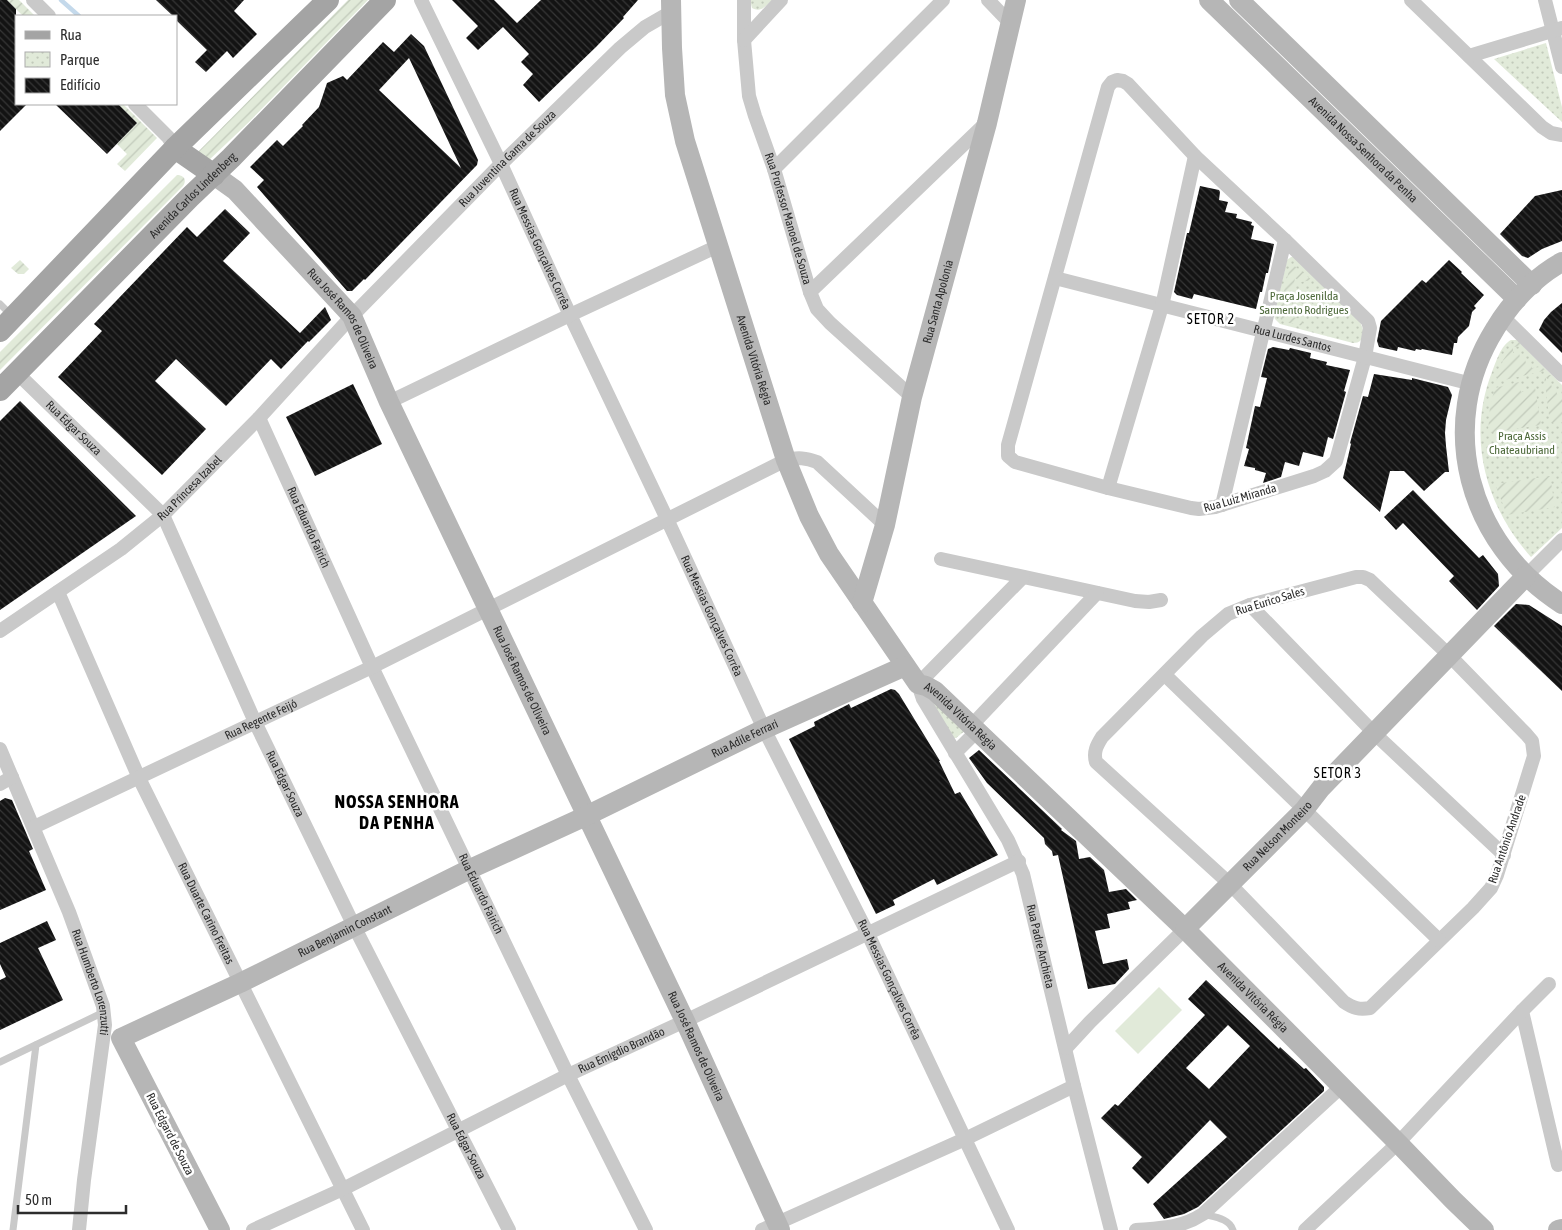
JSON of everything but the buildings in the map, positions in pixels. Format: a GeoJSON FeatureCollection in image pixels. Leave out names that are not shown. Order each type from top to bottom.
{"type":"FeatureCollection","features":[{"type":"Feature","properties":{"kind":"main road"},"geometry":{"type":"LineString","coordinates":[[5,318],[328,0]]}},
{"type":"Feature","properties":{"kind":"main road","name":"Avenida Carlos Lindenberg"},"geometry":{"type":"LineString","coordinates":[[0,390],[385,0]]}},
{"type":"Feature","properties":{"kind":"main road"},"geometry":{"type":"LineString","coordinates":[[176,148],[214,175]]}},
{"type":"Feature","properties":{"kind":"street"},"geometry":{"type":"LineString","coordinates":[[32,0],[48,15]]}},
{"type":"Feature","properties":{"kind":"street","name":"Rua Messias Gonçalves Corrêa"},"geometry":{"type":"LineString","coordinates":[[421,0],[501,164],[764,729],[868,934],[1008,1230]]}},
{"type":"Feature","properties":{"kind":"street","name":"Rua Professor Manoel de Souza"},"geometry":{"type":"LineString","coordinates":[[744,0],[744,40],[749,96],[774,169],[810,292],[817,309],[912,398]]}},
{"type":"Feature","properties":{"kind":"street"},"geometry":{"type":"LineString","coordinates":[[744,40],[781,0]]}},
{"type":"Feature","properties":{"kind":"street"},"geometry":{"type":"LineString","coordinates":[[774,169],[944,0]]}},
{"type":"Feature","properties":{"kind":"street"},"geometry":{"type":"LineString","coordinates":[[988,0],[1010,23]]}},
{"type":"Feature","properties":{"kind":"street","name":"Rua Santa Apolonia"},"geometry":{"type":"LineString","coordinates":[[862,603],[885,525],[912,398],[987,123],[1016,0]]}},
{"type":"Feature","properties":{"kind":"street","name":"Avenida Nossa Senhora da Penha"},"geometry":{"type":"LineString","coordinates":[[1239,0],[1532,285]]}},
{"type":"Feature","properties":{"kind":"street"},"geometry":{"type":"LineString","coordinates":[[1411,0],[1542,127],[1551,133],[1562,134]]}},
{"type":"Feature","properties":{"kind":"street"},"geometry":{"type":"LineString","coordinates":[[1545,0],[1557,29],[1562,66]]}},
{"type":"Feature","properties":{"kind":"street","name":"Avenida Nossa Senhora da Penha"},"geometry":{"type":"LineString","coordinates":[[1222,4],[1410,195],[1517,299]]}},
{"type":"Feature","properties":{"kind":"street","name":"Rua Juventina Gama de Souza"},"geometry":{"type":"LineString","coordinates":[[352,316],[501,164],[620,48],[671,6]]}},
{"type":"Feature","properties":{"kind":"street","name":"Avenida Vitória Régia"},"geometry":{"type":"LineString","coordinates":[[671,6],[675,95],[685,141],[786,460],[808,516],[829,554],[918,684],[935,691],[1185,929],[1484,1230]]}},
{"type":"Feature","properties":{"kind":"street"},"geometry":{"type":"LineString","coordinates":[[1468,56],[1557,29]]}},
{"type":"Feature","properties":{"kind":"street"},"geometry":{"type":"LineString","coordinates":[[1055,278],[1108,86],[1117,80],[1123,81],[1128,84],[1195,156],[1285,240],[1368,322],[1370,328],[1365,357]]}},
{"type":"Feature","properties":{"kind":"street"},"geometry":{"type":"LineString","coordinates":[[137,105],[176,148]]}},
{"type":"Feature","properties":{"kind":"street"},"geometry":{"type":"LineString","coordinates":[[810,292],[987,123]]}},
{"type":"Feature","properties":{"kind":"street"},"geometry":{"type":"LineString","coordinates":[[1108,488],[1162,306],[1195,156]]}},
{"type":"Feature","properties":{"kind":"street","name":"Rua José Ramos de Oliveira"},"geometry":{"type":"LineString","coordinates":[[214,175],[235,190],[352,316],[389,402],[685,1021],[773,1228]]}},
{"type":"Feature","properties":{"kind":"street"},"geometry":{"type":"LineString","coordinates":[[1410,195],[1424,179]]}},
{"type":"Feature","properties":{"kind":"street"},"geometry":{"type":"LineString","coordinates":[[1222,505],[1285,240]]}},
{"type":"Feature","properties":{"kind":"street"},"geometry":{"type":"LineString","coordinates":[[389,402],[718,246]]}},
{"type":"Feature","properties":{"kind":"street"},"geometry":{"type":"LineString","coordinates":[[1562,262],[1517,299],[1489,338],[1480,356],[1472,384],[1466,415],[1465,435],[1466,455],[1475,495],[1491,532],[1502,549],[1526,576],[1544,592],[1562,604]]}},
{"type":"Feature","properties":{"kind":"street","name":"Rua Lurdes Santos"},"geometry":{"type":"LineString","coordinates":[[1055,278],[1472,384]]}},
{"type":"Feature","properties":{"kind":"street","name":"Rua Luiz Miranda"},"geometry":{"type":"LineString","coordinates":[[1055,278],[1008,445],[1008,456],[1016,462],[1108,488],[1191,508],[1208,509],[1314,476],[1332,466],[1336,461],[1365,357]]}},
{"type":"Feature","properties":{"kind":"street","name":"Rua Princesa Izabel"},"geometry":{"type":"LineString","coordinates":[[0,630],[121,549],[163,515],[259,418],[352,316]]}},
{"type":"Feature","properties":{"kind":"street"},"geometry":{"type":"LineString","coordinates":[[1503,317],[1562,375]]}},
{"type":"Feature","properties":{"kind":"street","name":"Rua Edgar Souza"},"geometry":{"type":"LineString","coordinates":[[17,373],[163,515],[255,722],[354,926],[509,1230]]}},
{"type":"Feature","properties":{"kind":"street","name":"Rua Eduardo Fairich"},"geometry":{"type":"LineString","coordinates":[[259,418],[372,667],[568,1075],[646,1230]]}},
{"type":"Feature","properties":{"kind":"street"},"geometry":{"type":"LineString","coordinates":[[786,460],[807,458],[817,462],[885,525]]}},
{"type":"Feature","properties":{"kind":"street","name":"Rua Regente Feijó"},"geometry":{"type":"LineString","coordinates":[[34,827],[372,667],[786,460]]}},
{"type":"Feature","properties":{"kind":"street"},"geometry":{"type":"LineString","coordinates":[[1526,576],[1562,540]]}},
{"type":"Feature","properties":{"kind":"street"},"geometry":{"type":"LineString","coordinates":[[941,559],[1142,602],[1161,600]]}},
{"type":"Feature","properties":{"kind":"street","name":"Rua Nelson Monteiro"},"geometry":{"type":"LineString","coordinates":[[1066,1048],[1304,810],[1321,788],[1526,576]]}},
{"type":"Feature","properties":{"kind":"street"},"geometry":{"type":"LineString","coordinates":[[918,684],[1023,577]]}},
{"type":"Feature","properties":{"kind":"street","name":"Rua Eurico Sales"},"geometry":{"type":"LineString","coordinates":[[1230,884],[1096,762],[1097,745],[1102,737],[1214,625],[1228,614],[1250,605],[1350,578],[1363,577],[1370,580],[1449,655]]}},
{"type":"Feature","properties":{"kind":"street","name":"Rua Duarte Carino Freitas"},"geometry":{"type":"LineString","coordinates":[[58,592],[139,778],[363,1230]]}},
{"type":"Feature","properties":{"kind":"street"},"geometry":{"type":"LineString","coordinates":[[955,753],[974,728],[1097,592]]}},
{"type":"Feature","properties":{"kind":"street"},"geometry":{"type":"LineString","coordinates":[[1250,605],[1375,734],[1504,855]]}},
{"type":"Feature","properties":{"kind":"street","name":"Rua Antônio Andrade"},"geometry":{"type":"LineString","coordinates":[[1230,884],[1344,1002],[1360,1010],[1370,1008],[1473,908],[1491,888],[1497,875],[1534,756],[1532,741],[1449,655]]}},
{"type":"Feature","properties":{"kind":"street","name":"Rua Adile Ferrari"},"geometry":{"type":"LineString","coordinates":[[586,816],[764,729],[905,666]]}},
{"type":"Feature","properties":{"kind":"street"},"geometry":{"type":"LineString","coordinates":[[1165,675],[1439,940]]}},
{"type":"Feature","properties":{"kind":"street","name":"Rua Padre Anchieta"},"geometry":{"type":"LineString","coordinates":[[918,684],[923,699],[1008,840],[1018,861],[1027,887],[1074,1086],[1111,1230]]}},
{"type":"Feature","properties":{"kind":"street","name":"Rua Humberto Lorenzutti"},"geometry":{"type":"LineString","coordinates":[[0,748],[6,781],[34,827],[70,912],[105,1018],[79,1230]]}},
{"type":"Feature","properties":{"kind":"street","name":"Rua Benjamin Constant"},"geometry":{"type":"LineString","coordinates":[[121,1038],[240,983],[470,869],[586,816]]}},
{"type":"Feature","properties":{"kind":"street","name":"Rua Emigdio Brandão"},"geometry":{"type":"LineString","coordinates":[[253,1230],[343,1189],[568,1075],[868,934],[1018,861]]}},
{"type":"Feature","properties":{"kind":"street"},"geometry":{"type":"LineString","coordinates":[[1306,1230],[1398,1143],[1549,984]]}},
{"type":"Feature","properties":{"kind":"street"},"geometry":{"type":"LineString","coordinates":[[1522,1011],[1558,1165]]}},
{"type":"Feature","properties":{"kind":"street"},"geometry":{"type":"LineString","coordinates":[[105,1018],[121,1038]]}},
{"type":"Feature","properties":{"kind":"street","name":"Rua Edgard de Souza"},"geometry":{"type":"LineString","coordinates":[[121,1038],[220,1230]]}},
{"type":"Feature","properties":{"kind":"street"},"geometry":{"type":"LineString","coordinates":[[773,1228],[1074,1086]]}},
{"type":"Feature","properties":{"kind":"street"},"geometry":{"type":"LineString","coordinates":[[1136,1230],[1186,1224],[1203,1214],[1342,1086]]}},
{"type":"Feature","properties":{"kind":"street"},"geometry":{"type":"LineString","coordinates":[[1558,1230],[1562,1229]]}},
{"type":"Feature","properties":{"kind":"lane"},"geometry":{"type":"LineString","coordinates":[[0,1062],[36,1044],[105,1018]]}},
{"type":"Feature","properties":{"kind":"lane"},"geometry":{"type":"LineString","coordinates":[[13,1230],[36,1044]]}},
{"type":"Feature","properties":{"kind":"lane"},"geometry":{"type":"LineString","coordinates":[[1203,1214],[1228,1222],[1233,1230]]}},
{"type":"Feature","properties":{"kind":"green space"},"geometry":{"type":"Polygon","coordinates":[[[7,0],[19,0],[34,15],[22,15],[7,0]]]}},
{"type":"Feature","properties":{"kind":"green space"},"geometry":{"type":"Polygon","coordinates":[[[348,0],[368,0],[248,123],[207,162],[193,157],[348,0]]]}},
{"type":"Feature","properties":{"kind":"green space"},"geometry":{"type":"Polygon","coordinates":[[[750,0],[772,0],[758,10],[752,8],[750,0]]]}},
{"type":"Feature","properties":{"kind":"green space"},"geometry":{"type":"Polygon","coordinates":[[[1546,43],[1562,107],[1562,122],[1494,59],[1546,43]]]}},
{"type":"Feature","properties":{"kind":"green space"},"geometry":{"type":"Polygon","coordinates":[[[119,105],[124,105],[157,138],[125,171],[117,164],[127,154],[117,144],[137,123],[119,105]]]}},
{"type":"Feature","properties":{"kind":"green space"},"geometry":{"type":"Polygon","coordinates":[[[177,175],[184,178],[183,186],[0,370],[0,352],[177,175]]]}},
{"type":"Feature","properties":{"kind":"green space","name":"Praça Josenilda Sarmento Rodrigues"},"geometry":{"type":"Polygon","coordinates":[[[1294,257],[1359,321],[1363,331],[1360,341],[1353,343],[1280,324],[1275,319],[1274,315],[1287,260],[1294,257]]]}},
{"type":"Feature","properties":{"kind":"green space"},"geometry":{"type":"Polygon","coordinates":[[[20,260],[29,269],[24,274],[18,274],[11,268],[20,260]]]}},
{"type":"Feature","properties":{"kind":"green space"},"geometry":{"type":"Polygon","coordinates":[[[1292,264],[1312,280],[1301,282],[1295,278],[1292,294],[1284,291],[1292,264]]]}},
{"type":"Feature","properties":{"kind":"green space"},"geometry":{"type":"Polygon","coordinates":[[[1282,299],[1288,301],[1287,305],[1290,306],[1288,312],[1292,317],[1301,319],[1300,322],[1303,323],[1303,326],[1282,320],[1280,313],[1282,299]]]}},
{"type":"Feature","properties":{"kind":"green space","name":"Praça Assis Chateaubriand"},"geometry":{"type":"Polygon","coordinates":[[[1517,340],[1562,385],[1562,528],[1531,557],[1515,537],[1502,516],[1492,494],[1481,446],[1484,397],[1499,354],[1507,342],[1517,340]]]}},
{"type":"Feature","properties":{"kind":"green space"},"geometry":{"type":"Polygon","coordinates":[[[1517,340],[1522,346],[1513,347],[1513,353],[1519,352],[1520,358],[1525,358],[1526,364],[1531,363],[1532,368],[1540,367],[1547,370],[1496,382],[1503,360],[1517,340]]]}},
{"type":"Feature","properties":{"kind":"green space"},"geometry":{"type":"Polygon","coordinates":[[[1544,376],[1553,376],[1546,378],[1546,383],[1551,383],[1552,389],[1556,389],[1557,394],[1562,394],[1562,422],[1550,423],[1544,376]]]}},
{"type":"Feature","properties":{"kind":"green space"},"geometry":{"type":"Polygon","coordinates":[[[1519,382],[1521,392],[1532,391],[1532,387],[1535,387],[1541,425],[1488,433],[1490,406],[1495,388],[1519,382]]]}},
{"type":"Feature","properties":{"kind":"green space"},"geometry":{"type":"Polygon","coordinates":[[[1550,476],[1555,507],[1507,515],[1495,484],[1550,476]]]}},
{"type":"Feature","properties":{"kind":"green space"},"geometry":{"type":"Polygon","coordinates":[[[929,697],[966,730],[954,738],[929,697]]]}},
{"type":"Feature","properties":{"kind":"green space"},"geometry":{"type":"Polygon","coordinates":[[[1159,987],[1182,1010],[1138,1054],[1115,1031],[1159,987]]]}},
{"type":"Feature","properties":{"kind":"waterway"},"geometry":{"type":"LineString","coordinates":[[61,0],[78,15]]}},
{"type":"Feature","properties":{"kind":"district","name":"SETOR 2"},"geometry":{"type":"Point","coordinates":[1211,319]}},
{"type":"Feature","properties":{"kind":"district","name":"SETOR 3"},"geometry":{"type":"Point","coordinates":[1338,773]}},
{"type":"Feature","properties":{"kind":"district","name":"NOSSA SENHORA DA PENHA"},"geometry":{"type":"Point","coordinates":[397,811]}}]}
